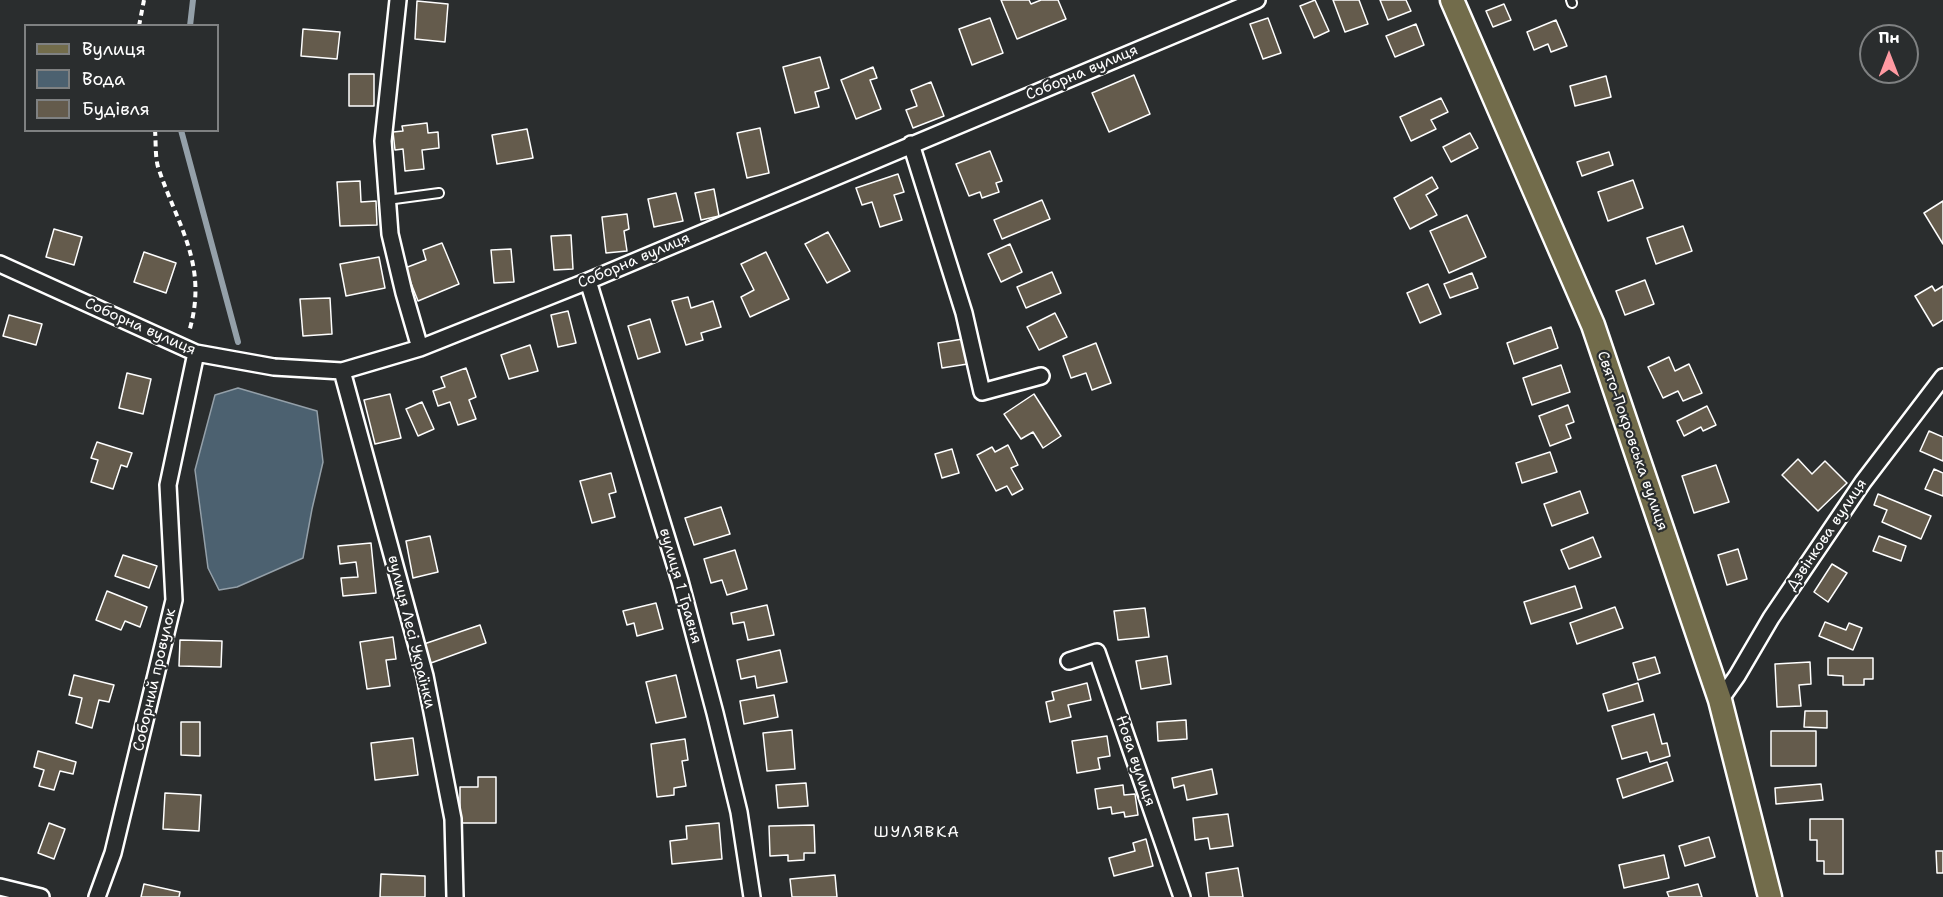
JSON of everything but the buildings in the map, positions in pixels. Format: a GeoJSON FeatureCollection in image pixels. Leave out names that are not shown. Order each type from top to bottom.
{"type":"FeatureCollection","features":[{"type":"Feature","properties":{"kind":"main road","name":"Свято-Покровська вулиця"},"geometry":{"type":"LineString","coordinates":[[1452,0],[1593,325],[1720,700],[1770,897]]}},
{"type":"Feature","properties":{"kind":"street"},"geometry":{"type":"LineString","coordinates":[[398,0],[383,141],[390,234],[420,348]]}},
{"type":"Feature","properties":{"kind":"street","name":"Соборна вулиця"},"geometry":{"type":"LineString","coordinates":[[0,264],[190,350],[274,367],[342,370],[420,348],[588,281],[1257,0]]}},
{"type":"Feature","properties":{"kind":"street"},"geometry":{"type":"LineString","coordinates":[[911,144],[964,313],[982,392],[1041,376]]}},
{"type":"Feature","properties":{"kind":"street","name":"вулиця 1 Травня"},"geometry":{"type":"LineString","coordinates":[[588,281],[680,581],[739,812],[752,897]]}},
{"type":"Feature","properties":{"kind":"street","name":"Соборний провулок"},"geometry":{"type":"LineString","coordinates":[[97,897],[113,853],[174,600],[168,485],[190,350]]}},
{"type":"Feature","properties":{"kind":"street","name":"вулиця Лесі Українки"},"geometry":{"type":"LineString","coordinates":[[342,370],[425,676],[453,819],[455,897]]}},
{"type":"Feature","properties":{"kind":"street","name":"Дзвінкова вулиця"},"geometry":{"type":"LineString","coordinates":[[1720,700],[1771,618],[1863,482],[1943,377]]}},
{"type":"Feature","properties":{"kind":"street","name":"Нова вулиця"},"geometry":{"type":"LineString","coordinates":[[1069,661],[1097,652],[1182,897]]}},
{"type":"Feature","properties":{"kind":"street"},"geometry":{"type":"LineString","coordinates":[[0,887],[41,897]]}},
{"type":"Feature","properties":{"kind":"lane"},"geometry":{"type":"LineString","coordinates":[[387,200],[439,194]]}},
{"type":"Feature","properties":{"kind":"path"},"geometry":{"type":"LineString","coordinates":[[139,24],[144,0]]}},
{"type":"Feature","properties":{"kind":"path"},"geometry":{"type":"LineString","coordinates":[[154,132],[158,165],[186,235],[196,279],[190,350]]}},
{"type":"Feature","properties":{"kind":"water"},"geometry":{"type":"Polygon","coordinates":[[[238,388],[317,411],[323,462],[303,558],[237,587],[219,590],[208,568],[195,470],[215,395],[238,388]]]}},
{"type":"Feature","properties":{"kind":"waterway"},"geometry":{"type":"LineString","coordinates":[[190,24],[193,0]]}},
{"type":"Feature","properties":{"kind":"waterway"},"geometry":{"type":"LineString","coordinates":[[182,132],[238,342]]}},
{"type":"Feature","properties":{"kind":"district","name":"ШУЛЯВКА"},"geometry":{"type":"Point","coordinates":[917,833]}}]}
